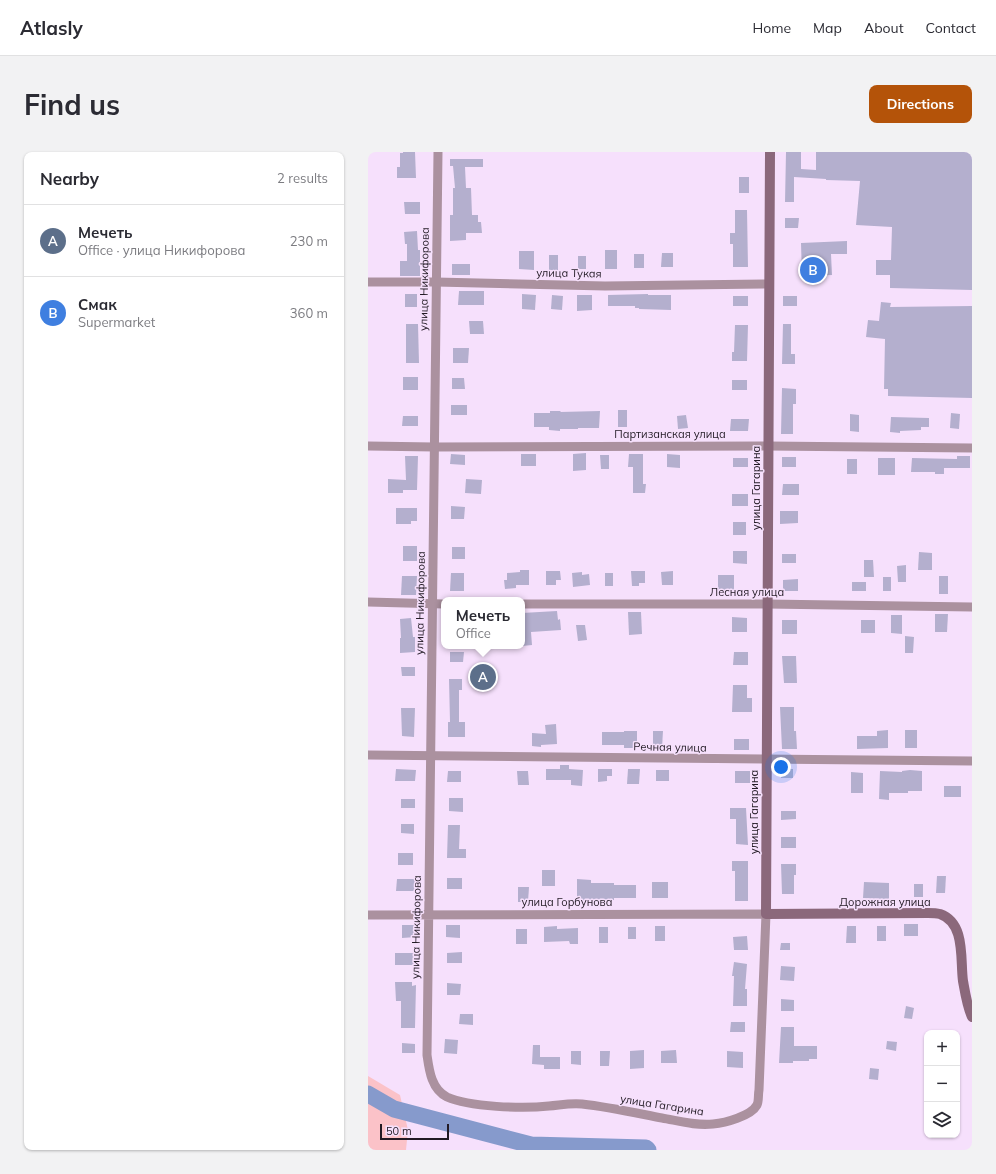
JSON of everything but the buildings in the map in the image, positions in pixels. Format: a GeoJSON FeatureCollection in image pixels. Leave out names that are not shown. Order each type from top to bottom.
{"type":"FeatureCollection","features":[{"type":"Feature","properties":{"kind":"main road","name":"улица Гагарина"},"geometry":{"type":"LineString","coordinates":[[766,914],[770,152]]}},
{"type":"Feature","properties":{"kind":"main road","name":"Дорожная улица"},"geometry":{"type":"LineString","coordinates":[[766,914],[940,914],[947,918],[956,929],[960,942],[963,980],[972,1017]]}},
{"type":"Feature","properties":{"kind":"street","name":"улица Никифорова"},"geometry":{"type":"LineString","coordinates":[[427,1054],[438,152]]}},
{"type":"Feature","properties":{"kind":"street","name":"улица Тукая"},"geometry":{"type":"LineString","coordinates":[[368,282],[605,286],[769,284]]}},
{"type":"Feature","properties":{"kind":"street","name":"Партизанская улица"},"geometry":{"type":"LineString","coordinates":[[368,446],[768,446],[972,448]]}},
{"type":"Feature","properties":{"kind":"street"},"geometry":{"type":"LineString","coordinates":[[368,602],[441,604]]}},
{"type":"Feature","properties":{"kind":"street","name":"Лесная улица"},"geometry":{"type":"LineString","coordinates":[[525,604],[767,604],[972,607]]}},
{"type":"Feature","properties":{"kind":"street","name":"Речная улица"},"geometry":{"type":"LineString","coordinates":[[368,756],[972,761]]}},
{"type":"Feature","properties":{"kind":"street","name":"улица Горбунова"},"geometry":{"type":"LineString","coordinates":[[368,915],[766,914]]}},
{"type":"Feature","properties":{"kind":"street","name":"улица Гагарина"},"geometry":{"type":"LineString","coordinates":[[427,1054],[434,1084],[439,1091],[446,1096],[470,1104],[523,1107],[548,1106],[564,1103],[581,1104],[700,1125],[715,1124],[738,1118],[750,1112],[757,1104],[759,1090],[766,914]]}},
{"type":"Feature","properties":{"kind":"shaded area"},"geometry":{"type":"Polygon","coordinates":[[[368,1076],[400,1095],[408,1130],[406,1150],[368,1150],[368,1076]]]}},
{"type":"Feature","properties":{"kind":"waterway"},"geometry":{"type":"LineString","coordinates":[[368,1094],[394,1109],[531,1145],[646,1148],[648,1150]]}},
{"type":"Feature","properties":{"kind":"place","name":"Смак"},"geometry":{"type":"Point","coordinates":[813,270]}},
{"type":"Feature","properties":{"kind":"place","name":"Мечеть"},"geometry":{"type":"Point","coordinates":[483,677]}}]}
